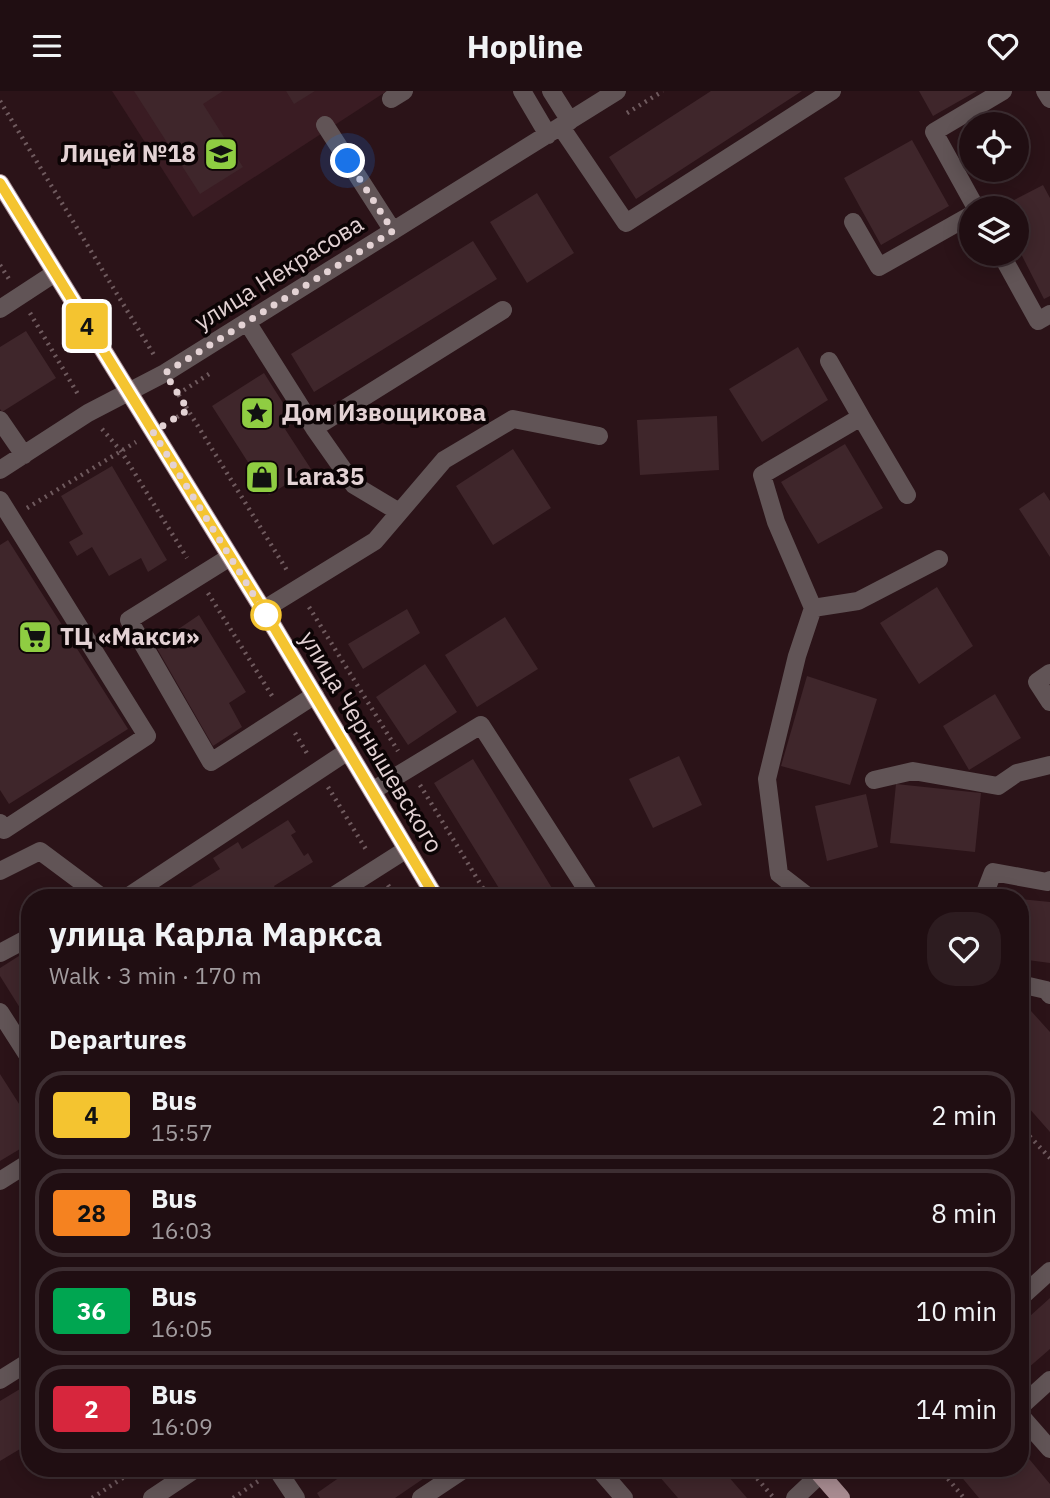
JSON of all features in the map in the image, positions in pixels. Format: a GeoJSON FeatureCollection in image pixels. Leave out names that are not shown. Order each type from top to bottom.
{"type":"FeatureCollection","features":[{"type":"Feature","properties":{"kind":"main road","name":"улица Чернышевского"},"geometry":{"type":"LineString","coordinates":[[0,183],[315,695],[431,889]]}},
{"type":"Feature","properties":{"kind":"main road"},"geometry":{"type":"LineString","coordinates":[[826,1477],[841,1498]]}},
{"type":"Feature","properties":{"kind":"street"},"geometry":{"type":"LineString","coordinates":[[522,91],[560,128],[626,223],[832,91]]}},
{"type":"Feature","properties":{"kind":"street"},"geometry":{"type":"LineString","coordinates":[[551,91],[560,128]]}},
{"type":"Feature","properties":{"kind":"street","name":"улица Некрасова"},"geometry":{"type":"LineString","coordinates":[[0,470],[88,413],[165,373],[617,91]]}},
{"type":"Feature","properties":{"kind":"street"},"geometry":{"type":"LineString","coordinates":[[969,196],[934,132],[1003,91]]}},
{"type":"Feature","properties":{"kind":"street"},"geometry":{"type":"LineString","coordinates":[[1045,91],[1050,100]]}},
{"type":"Feature","properties":{"kind":"street"},"geometry":{"type":"LineString","coordinates":[[325,125],[393,231]]}},
{"type":"Feature","properties":{"kind":"street"},"geometry":{"type":"LineString","coordinates":[[853,222],[879,267],[959,222]]}},
{"type":"Feature","properties":{"kind":"street"},"geometry":{"type":"LineString","coordinates":[[1008,266],[1038,321],[1050,314]]}},
{"type":"Feature","properties":{"kind":"street"},"geometry":{"type":"LineString","coordinates":[[0,309],[55,273]]}},
{"type":"Feature","properties":{"kind":"street"},"geometry":{"type":"LineString","coordinates":[[314,428],[503,310]]}},
{"type":"Feature","properties":{"kind":"street"},"geometry":{"type":"LineString","coordinates":[[247,322],[314,428],[354,485],[399,512]]}},
{"type":"Feature","properties":{"kind":"street"},"geometry":{"type":"LineString","coordinates":[[829,362],[907,495]]}},
{"type":"Feature","properties":{"kind":"street"},"geometry":{"type":"LineString","coordinates":[[798,889],[779,874],[767,779],[797,656],[813,608],[776,522],[762,475],[861,417]]}},
{"type":"Feature","properties":{"kind":"street"},"geometry":{"type":"LineString","coordinates":[[263,610],[375,541],[444,460],[513,419],[598,436]]}},
{"type":"Feature","properties":{"kind":"street"},"geometry":{"type":"LineString","coordinates":[[0,420],[24,455]]}},
{"type":"Feature","properties":{"kind":"street"},"geometry":{"type":"LineString","coordinates":[[0,500],[146,736],[4,829],[0,824]]}},
{"type":"Feature","properties":{"kind":"street"},"geometry":{"type":"LineString","coordinates":[[230,557],[129,620],[211,762],[315,695]]}},
{"type":"Feature","properties":{"kind":"street"},"geometry":{"type":"LineString","coordinates":[[813,608],[858,601],[939,559]]}},
{"type":"Feature","properties":{"kind":"street"},"geometry":{"type":"LineString","coordinates":[[1050,673],[1037,682],[1050,702]]}},
{"type":"Feature","properties":{"kind":"street"},"geometry":{"type":"LineString","coordinates":[[372,792],[481,725],[586,889]]}},
{"type":"Feature","properties":{"kind":"street"},"geometry":{"type":"LineString","coordinates":[[140,889],[348,751]]}},
{"type":"Feature","properties":{"kind":"street"},"geometry":{"type":"LineString","coordinates":[[874,779],[913,771],[998,786],[1017,773],[1050,765]]}},
{"type":"Feature","properties":{"kind":"street"},"geometry":{"type":"LineString","coordinates":[[344,889],[407,849]]}},
{"type":"Feature","properties":{"kind":"street"},"geometry":{"type":"LineString","coordinates":[[0,871],[40,851],[91,889]]}},
{"type":"Feature","properties":{"kind":"street"},"geometry":{"type":"LineString","coordinates":[[986,889],[993,872],[1049,881]]}},
{"type":"Feature","properties":{"kind":"street"},"geometry":{"type":"LineString","coordinates":[[0,953],[21,942]]}},
{"type":"Feature","properties":{"kind":"street"},"geometry":{"type":"LineString","coordinates":[[1029,986],[1046,991],[1050,995]]}},
{"type":"Feature","properties":{"kind":"street"},"geometry":{"type":"LineString","coordinates":[[0,1012],[21,1045]]}},
{"type":"Feature","properties":{"kind":"street"},"geometry":{"type":"LineString","coordinates":[[0,1181],[21,1168]]}},
{"type":"Feature","properties":{"kind":"street"},"geometry":{"type":"LineString","coordinates":[[1029,1290],[1050,1271]]}},
{"type":"Feature","properties":{"kind":"street"},"geometry":{"type":"LineString","coordinates":[[0,1380],[21,1367]]}},
{"type":"Feature","properties":{"kind":"street"},"geometry":{"type":"LineString","coordinates":[[1029,1399],[1050,1380]]}},
{"type":"Feature","properties":{"kind":"street"},"geometry":{"type":"LineString","coordinates":[[1029,1425],[1050,1449]]}},
{"type":"Feature","properties":{"kind":"street"},"geometry":{"type":"LineString","coordinates":[[152,1498],[184,1477]]}},
{"type":"Feature","properties":{"kind":"street"},"geometry":{"type":"LineString","coordinates":[[282,1477],[296,1498]]}},
{"type":"Feature","properties":{"kind":"street"},"geometry":{"type":"LineString","coordinates":[[421,1498],[452,1477]]}},
{"type":"Feature","properties":{"kind":"street"},"geometry":{"type":"LineString","coordinates":[[606,1477],[624,1498]]}},
{"type":"Feature","properties":{"kind":"street"},"geometry":{"type":"LineString","coordinates":[[794,1498],[814,1477]]}},
{"type":"Feature","properties":{"kind":"path"},"geometry":{"type":"LineString","coordinates":[[0,101],[483,889]]}},
{"type":"Feature","properties":{"kind":"path"},"geometry":{"type":"LineString","coordinates":[[11,518],[188,410]]}},
{"type":"Feature","properties":{"kind":"path"},"geometry":{"type":"LineString","coordinates":[[1029,1136],[1050,1158]]}},
{"type":"Feature","properties":{"kind":"path"},"geometry":{"type":"LineString","coordinates":[[92,1498],[124,1477]]}},
{"type":"Feature","properties":{"kind":"path"},"geometry":{"type":"LineString","coordinates":[[233,1498],[265,1477]]}},
{"type":"Feature","properties":{"kind":"path"},"geometry":{"type":"LineString","coordinates":[[756,1477],[774,1498]]}},
{"type":"Feature","properties":{"kind":"path"},"geometry":{"type":"LineString","coordinates":[[946,1477],[964,1498]]}},
{"type":"Feature","properties":{"kind":"shaded area","name":"Лицей №18"},"geometry":{"type":"Polygon","coordinates":[[[112,91],[387,91],[193,217],[112,91]]]}},
{"type":"Feature","properties":{"kind":"building"},"geometry":{"type":"Polygon","coordinates":[[[134,91],[223,91],[203,104],[243,167],[200,194],[134,91]]]}},
{"type":"Feature","properties":{"kind":"building"},"geometry":{"type":"Polygon","coordinates":[[[286,91],[315,91],[294,104],[286,91]]]}},
{"type":"Feature","properties":{"kind":"building"},"geometry":{"type":"Polygon","coordinates":[[[711,91],[802,91],[636,199],[609,157],[711,91]]]}},
{"type":"Feature","properties":{"kind":"building"},"geometry":{"type":"Polygon","coordinates":[[[919,91],[977,91],[933,116],[919,91]]]}},
{"type":"Feature","properties":{"kind":"building"},"geometry":{"type":"Polygon","coordinates":[[[912,140],[949,206],[881,245],[844,178],[912,140]]]}},
{"type":"Feature","properties":{"kind":"building"},"geometry":{"type":"Polygon","coordinates":[[[1043,185],[1050,198],[1050,296],[1044,299],[1027,266],[1029,196],[1022,196],[1043,185]]]}},
{"type":"Feature","properties":{"kind":"building"},"geometry":{"type":"Polygon","coordinates":[[[537,193],[574,253],[527,283],[490,222],[537,193]]]}},
{"type":"Feature","properties":{"kind":"building"},"geometry":{"type":"Polygon","coordinates":[[[473,241],[497,279],[314,392],[291,354],[473,241]]]}},
{"type":"Feature","properties":{"kind":"building"},"geometry":{"type":"Polygon","coordinates":[[[26,331],[56,378],[2,412],[0,347],[26,331]]]}},
{"type":"Feature","properties":{"kind":"building"},"geometry":{"type":"Polygon","coordinates":[[[798,347],[828,400],[762,442],[729,389],[798,347]]]}},
{"type":"Feature","properties":{"kind":"building"},"geometry":{"type":"Polygon","coordinates":[[[264,373],[295,422],[285,429],[311,469],[269,495],[212,406],[264,373]]]}},
{"type":"Feature","properties":{"kind":"building"},"geometry":{"type":"Polygon","coordinates":[[[717,416],[719,470],[640,475],[637,420],[717,416]]]}},
{"type":"Feature","properties":{"kind":"building"},"geometry":{"type":"Polygon","coordinates":[[[845,444],[883,508],[818,544],[781,482],[845,444]]]}},
{"type":"Feature","properties":{"kind":"building"},"geometry":{"type":"Polygon","coordinates":[[[513,449],[551,508],[493,545],[456,486],[513,449]]]}},
{"type":"Feature","properties":{"kind":"building"},"geometry":{"type":"Polygon","coordinates":[[[112,466],[167,560],[148,572],[141,558],[109,576],[92,547],[77,556],[69,542],[83,534],[61,496],[112,466]]]}},
{"type":"Feature","properties":{"kind":"building"},"geometry":{"type":"Polygon","coordinates":[[[1044,492],[1050,501],[1050,557],[1019,509],[1044,492]]]}},
{"type":"Feature","properties":{"kind":"building","name":"ТЦ «Макси»"},"geometry":{"type":"Polygon","coordinates":[[[8,540],[128,729],[9,804],[0,790],[0,545],[8,540]]]}},
{"type":"Feature","properties":{"kind":"building"},"geometry":{"type":"Polygon","coordinates":[[[937,587],[973,646],[919,684],[880,623],[937,587]]]}},
{"type":"Feature","properties":{"kind":"building"},"geometry":{"type":"Polygon","coordinates":[[[407,609],[420,633],[363,669],[348,644],[407,609]]]}},
{"type":"Feature","properties":{"kind":"building"},"geometry":{"type":"Polygon","coordinates":[[[199,615],[246,692],[229,703],[242,727],[213,746],[155,645],[199,615]]]}},
{"type":"Feature","properties":{"kind":"building"},"geometry":{"type":"Polygon","coordinates":[[[505,617],[538,669],[477,707],[445,655],[505,617]]]}},
{"type":"Feature","properties":{"kind":"building"},"geometry":{"type":"Polygon","coordinates":[[[425,664],[457,712],[408,745],[376,697],[425,664]]]}},
{"type":"Feature","properties":{"kind":"building"},"geometry":{"type":"Polygon","coordinates":[[[807,676],[877,699],[850,785],[781,766],[807,676]]]}},
{"type":"Feature","properties":{"kind":"building"},"geometry":{"type":"Polygon","coordinates":[[[995,694],[1021,738],[969,770],[943,726],[995,694]]]}},
{"type":"Feature","properties":{"kind":"building"},"geometry":{"type":"Polygon","coordinates":[[[679,756],[702,805],[653,828],[629,779],[679,756]]]}},
{"type":"Feature","properties":{"kind":"building"},"geometry":{"type":"Polygon","coordinates":[[[473,759],[552,889],[499,889],[434,783],[473,759]]]}},
{"type":"Feature","properties":{"kind":"building"},"geometry":{"type":"Polygon","coordinates":[[[896,784],[981,793],[975,852],[890,843],[896,784]]]}},
{"type":"Feature","properties":{"kind":"building"},"geometry":{"type":"Polygon","coordinates":[[[866,794],[878,847],[827,861],[815,806],[866,794]]]}},
{"type":"Feature","properties":{"kind":"building"},"geometry":{"type":"Polygon","coordinates":[[[288,820],[296,832],[291,835],[304,856],[308,853],[313,862],[274,886],[276,889],[188,889],[220,869],[213,858],[238,842],[242,849],[288,820]]]}},
{"type":"Feature","properties":{"kind":"building"},"geometry":{"type":"Polygon","coordinates":[[[1029,900],[1050,902],[1050,963],[1029,960],[1029,900]]]}},
{"type":"Feature","properties":{"kind":"building"},"geometry":{"type":"Polygon","coordinates":[[[21,955],[21,1010],[0,976],[0,968],[21,955]]]}},
{"type":"Feature","properties":{"kind":"building"},"geometry":{"type":"Polygon","coordinates":[[[1031,1011],[1050,1032],[1050,1132],[1029,1108],[1031,1011]]]}},
{"type":"Feature","properties":{"kind":"building"},"geometry":{"type":"Polygon","coordinates":[[[0,1074],[21,1107],[21,1148],[0,1161],[0,1074]]]}},
{"type":"Feature","properties":{"kind":"building"},"geometry":{"type":"Polygon","coordinates":[[[1050,1298],[1050,1349],[1029,1367],[1029,1317],[1050,1298]]]}},
{"type":"Feature","properties":{"kind":"building"},"geometry":{"type":"Polygon","coordinates":[[[21,1388],[21,1448],[0,1461],[0,1401],[21,1388]]]}},
{"type":"Feature","properties":{"kind":"building"},"geometry":{"type":"Polygon","coordinates":[[[1029,1459],[1050,1484],[1050,1498],[979,1498],[962,1477],[1029,1477],[1029,1459]]]}},
{"type":"Feature","properties":{"kind":"building"},"geometry":{"type":"Polygon","coordinates":[[[340,1477],[426,1477],[395,1498],[320,1498],[317,1493],[340,1477]]]}},
{"type":"Feature","properties":{"kind":"building"},"geometry":{"type":"Polygon","coordinates":[[[660,1477],[729,1477],[747,1498],[678,1498],[660,1477]]]}},
{"type":"Feature","properties":{"kind":"bus line","name":"4"},"geometry":{"type":"LineString","coordinates":[[0,183],[272,624],[431,889]]}},
{"type":"Feature","properties":{"kind":"place","name":"Лицей №18"},"geometry":{"type":"Point","coordinates":[221,154]}},
{"type":"Feature","properties":{"kind":"place","name":"Дом Извощикова"},"geometry":{"type":"Point","coordinates":[257,413]}},
{"type":"Feature","properties":{"kind":"place","name":"Lara35"},"geometry":{"type":"Point","coordinates":[262,477]}},
{"type":"Feature","properties":{"kind":"place","name":"ТЦ «Макси»"},"geometry":{"type":"Point","coordinates":[35,637]}},
{"type":"Feature","properties":{"kind":"route"},"geometry":{"type":"LineString","coordinates":[[266,615],[153,432],[188,410],[165,373],[393,231],[348,161]]}}]}
